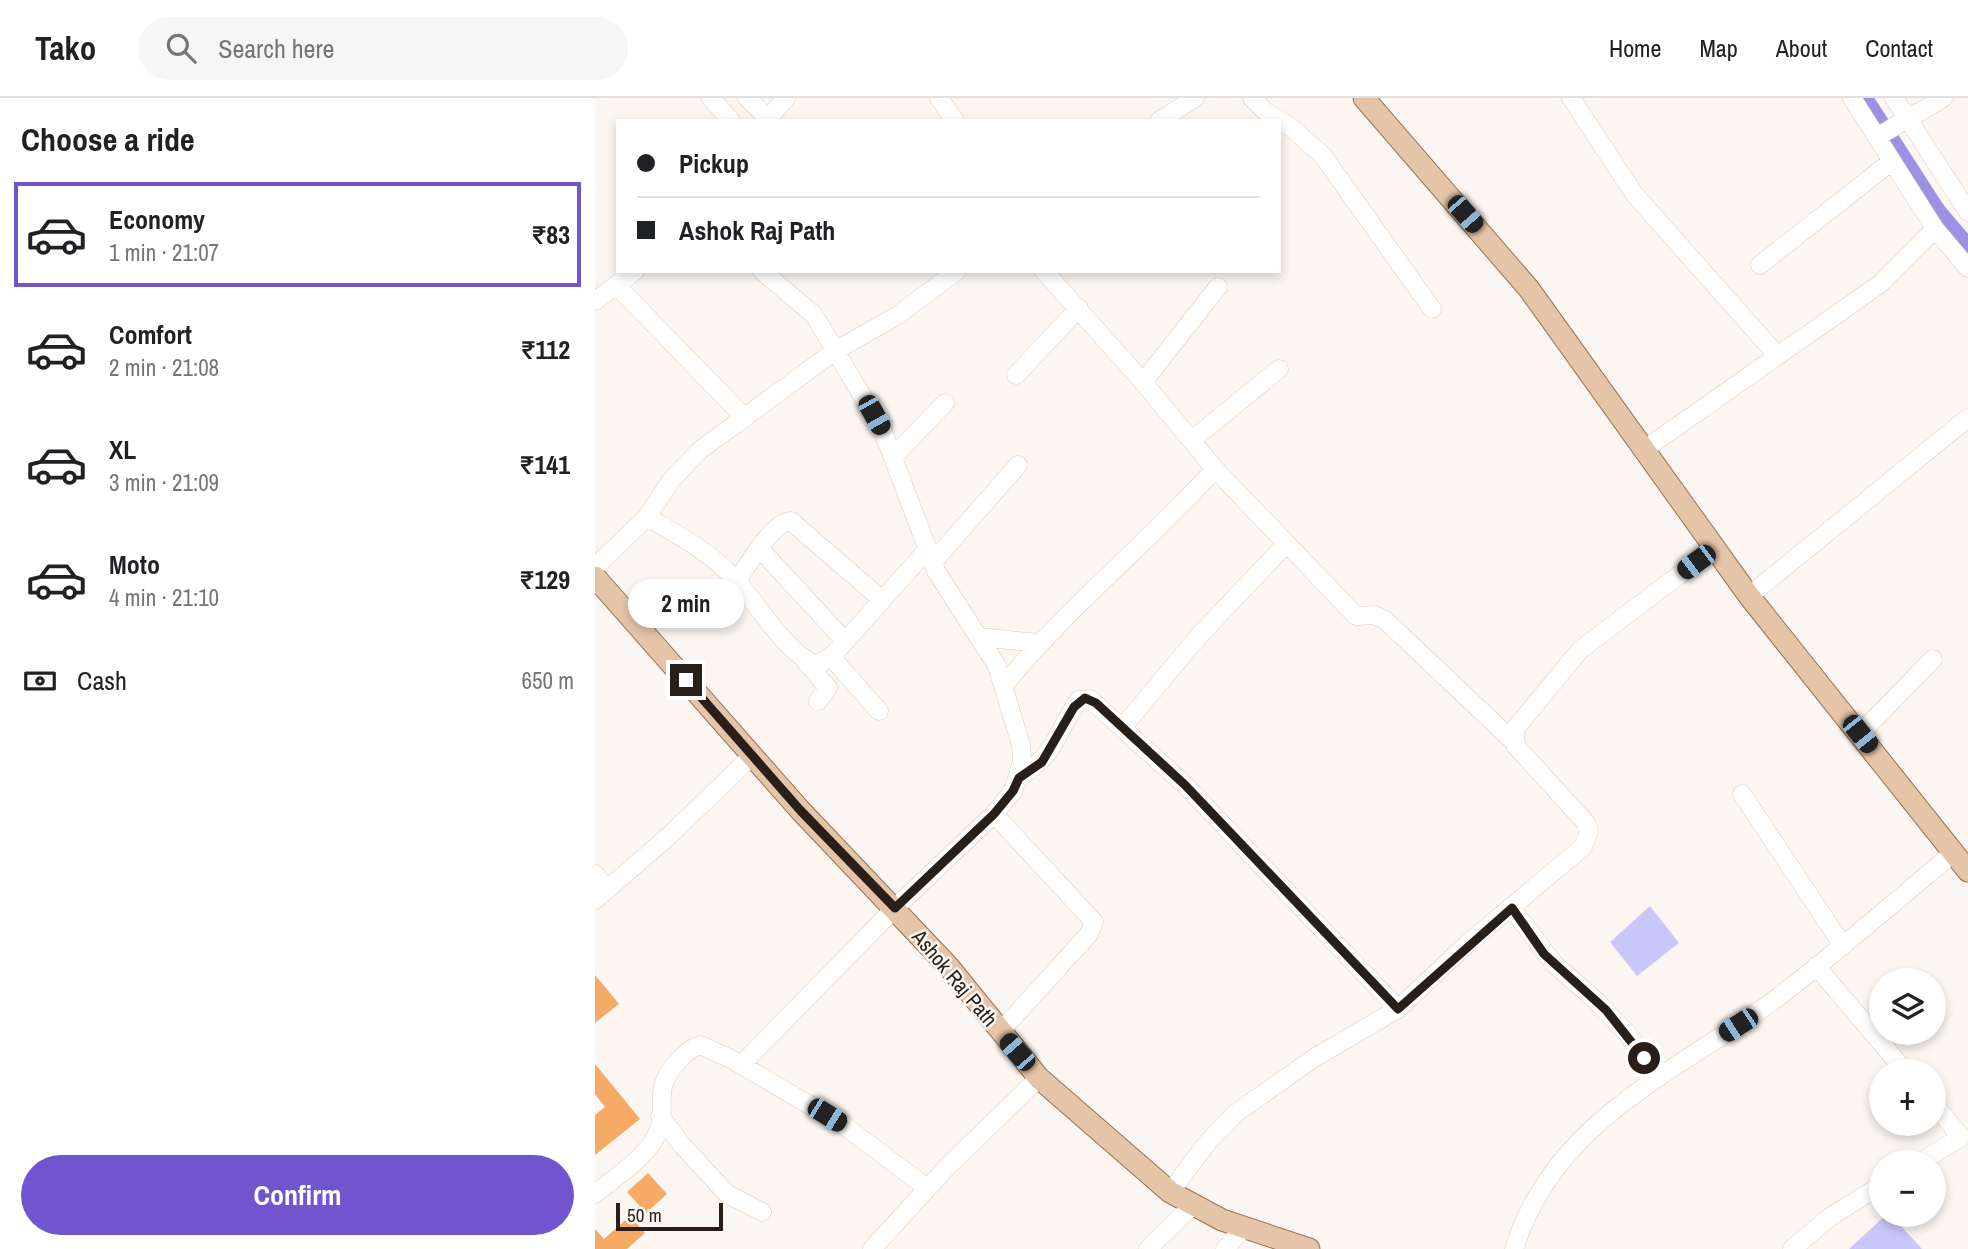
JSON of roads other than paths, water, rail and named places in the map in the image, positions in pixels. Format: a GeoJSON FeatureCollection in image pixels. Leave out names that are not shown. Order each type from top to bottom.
{"type":"FeatureCollection","features":[{"type":"Feature","properties":{"kind":"main road"},"geometry":{"type":"LineString","coordinates":[[1364,98],[1529,289],[1749,596],[1968,871]]}},
{"type":"Feature","properties":{"kind":"main road","name":"Ashok Raj Path"},"geometry":{"type":"LineString","coordinates":[[595,578],[800,810],[949,967],[1039,1078],[1170,1192],[1192,1206],[1244,1228],[1309,1249]]}},
{"type":"Feature","properties":{"kind":"street"},"geometry":{"type":"LineString","coordinates":[[711,98],[729,119]]}},
{"type":"Feature","properties":{"kind":"street"},"geometry":{"type":"LineString","coordinates":[[747,98],[767,119],[786,98]]}},
{"type":"Feature","properties":{"kind":"street"},"geometry":{"type":"LineString","coordinates":[[939,98],[954,119]]}},
{"type":"Feature","properties":{"kind":"street"},"geometry":{"type":"LineString","coordinates":[[1162,119],[1195,98]]}},
{"type":"Feature","properties":{"kind":"street"},"geometry":{"type":"LineString","coordinates":[[1252,98],[1277,119]]}},
{"type":"Feature","properties":{"kind":"street"},"geometry":{"type":"LineString","coordinates":[[1571,98],[1635,195],[1776,354]]}},
{"type":"Feature","properties":{"kind":"street"},"geometry":{"type":"LineString","coordinates":[[1851,98],[1881,134],[1892,161],[1935,229],[1968,268]]}},
{"type":"Feature","properties":{"kind":"street"},"geometry":{"type":"LineString","coordinates":[[1894,98],[1905,120],[1968,212]]}},
{"type":"Feature","properties":{"kind":"street"},"geometry":{"type":"LineString","coordinates":[[1881,134],[1943,98]]}},
{"type":"Feature","properties":{"kind":"street"},"geometry":{"type":"LineString","coordinates":[[1281,121],[1323,156],[1431,309]]}},
{"type":"Feature","properties":{"kind":"street"},"geometry":{"type":"LineString","coordinates":[[1760,265],[1892,161]]}},
{"type":"Feature","properties":{"kind":"street"},"geometry":{"type":"LineString","coordinates":[[1645,449],[1776,354],[1880,284],[1935,229]]}},
{"type":"Feature","properties":{"kind":"street"},"geometry":{"type":"LineString","coordinates":[[595,302],[633,273]]}},
{"type":"Feature","properties":{"kind":"street"},"geometry":{"type":"LineString","coordinates":[[741,1065],[895,908],[994,814],[1013,791],[1019,778],[1021,745],[1004,685],[980,637],[930,557],[894,456],[867,402],[806,306],[765,273]]}},
{"type":"Feature","properties":{"kind":"street"},"geometry":{"type":"LineString","coordinates":[[595,567],[647,517],[687,463],[836,350],[898,315],[954,273]]}},
{"type":"Feature","properties":{"kind":"street"},"geometry":{"type":"LineString","coordinates":[[1046,273],[1143,382],[1215,469],[1356,616],[1374,615],[1385,620],[1513,741],[1580,816],[1589,831],[1583,847],[1398,1009],[1252,1100],[1208,1142],[1170,1192]]}},
{"type":"Feature","properties":{"kind":"street"},"geometry":{"type":"LineString","coordinates":[[617,286],[745,418]]}},
{"type":"Feature","properties":{"kind":"street"},"geometry":{"type":"LineString","coordinates":[[1143,382],[1218,287]]}},
{"type":"Feature","properties":{"kind":"street"},"geometry":{"type":"LineString","coordinates":[[1016,375],[1079,308]]}},
{"type":"Feature","properties":{"kind":"street"},"geometry":{"type":"LineString","coordinates":[[1192,440],[1279,369]]}},
{"type":"Feature","properties":{"kind":"street"},"geometry":{"type":"LineString","coordinates":[[894,456],[945,403]]}},
{"type":"Feature","properties":{"kind":"street"},"geometry":{"type":"LineString","coordinates":[[1749,596],[1968,418]]}},
{"type":"Feature","properties":{"kind":"street"},"geometry":{"type":"LineString","coordinates":[[806,662],[817,665],[831,657],[881,600],[930,557],[1018,465]]}},
{"type":"Feature","properties":{"kind":"street"},"geometry":{"type":"LineString","coordinates":[[1004,685],[1038,643],[1173,515],[1215,469]]}},
{"type":"Feature","properties":{"kind":"street"},"geometry":{"type":"LineString","coordinates":[[647,517],[699,548],[737,581],[828,688],[818,701]]}},
{"type":"Feature","properties":{"kind":"street"},"geometry":{"type":"LineString","coordinates":[[737,581],[780,523],[786,521],[796,523],[881,600]]}},
{"type":"Feature","properties":{"kind":"street"},"geometry":{"type":"LineString","coordinates":[[1123,727],[1197,638],[1286,544]]}},
{"type":"Feature","properties":{"kind":"street"},"geometry":{"type":"LineString","coordinates":[[1513,741],[1520,721],[1580,650],[1715,548]]}},
{"type":"Feature","properties":{"kind":"street"},"geometry":{"type":"LineString","coordinates":[[760,549],[845,641]]}},
{"type":"Feature","properties":{"kind":"street"},"geometry":{"type":"LineString","coordinates":[[980,637],[1038,643]]}},
{"type":"Feature","properties":{"kind":"street"},"geometry":{"type":"LineString","coordinates":[[831,657],[879,711]]}},
{"type":"Feature","properties":{"kind":"street"},"geometry":{"type":"LineString","coordinates":[[1860,734],[1933,659]]}},
{"type":"Feature","properties":{"kind":"street"},"geometry":{"type":"LineString","coordinates":[[1019,778],[1042,762],[1050,752],[1079,701],[1090,699],[1185,785],[1398,1009]]}},
{"type":"Feature","properties":{"kind":"street"},"geometry":{"type":"LineString","coordinates":[[595,874],[601,895],[670,835],[753,755]]}},
{"type":"Feature","properties":{"kind":"street"},"geometry":{"type":"LineString","coordinates":[[1742,794],[1843,946]]}},
{"type":"Feature","properties":{"kind":"street"},"geometry":{"type":"LineString","coordinates":[[994,814],[1094,922],[1089,934],[1000,1032]]}},
{"type":"Feature","properties":{"kind":"street"},"geometry":{"type":"LineString","coordinates":[[1514,1249],[1535,1197],[1555,1166],[1594,1125],[1657,1077],[1754,1014],[1843,946],[1953,853]]}},
{"type":"Feature","properties":{"kind":"street"},"geometry":{"type":"LineString","coordinates":[[1512,908],[1544,954],[1627,1033],[1657,1077]]}},
{"type":"Feature","properties":{"kind":"street"},"geometry":{"type":"LineString","coordinates":[[1817,966],[1895,1059]]}},
{"type":"Feature","properties":{"kind":"street"},"geometry":{"type":"LineString","coordinates":[[595,1194],[650,1145],[657,1134],[660,1096],[666,1075],[693,1047],[710,1048],[842,1124],[927,1188]]}},
{"type":"Feature","properties":{"kind":"street"},"geometry":{"type":"LineString","coordinates":[[872,1249],[927,1188],[1039,1078]]}},
{"type":"Feature","properties":{"kind":"street"},"geometry":{"type":"LineString","coordinates":[[660,1116],[682,1146],[727,1194],[762,1212]]}},
{"type":"Feature","properties":{"kind":"street"},"geometry":{"type":"LineString","coordinates":[[1940,1150],[1961,1137],[1946,1119]]}},
{"type":"Feature","properties":{"kind":"street"},"geometry":{"type":"LineString","coordinates":[[1792,1249],[1830,1216],[1869,1192]]}},
{"type":"Feature","properties":{"kind":"street"},"geometry":{"type":"LineString","coordinates":[[1148,1249],[1192,1206]]}},
{"type":"Feature","properties":{"kind":"street"},"geometry":{"type":"LineString","coordinates":[[1225,1249],[1244,1228]]}},
{"type":"Feature","properties":{"kind":"waterway"},"geometry":{"type":"LineString","coordinates":[[1865,98],[1938,211],[1968,246]]}}]}
